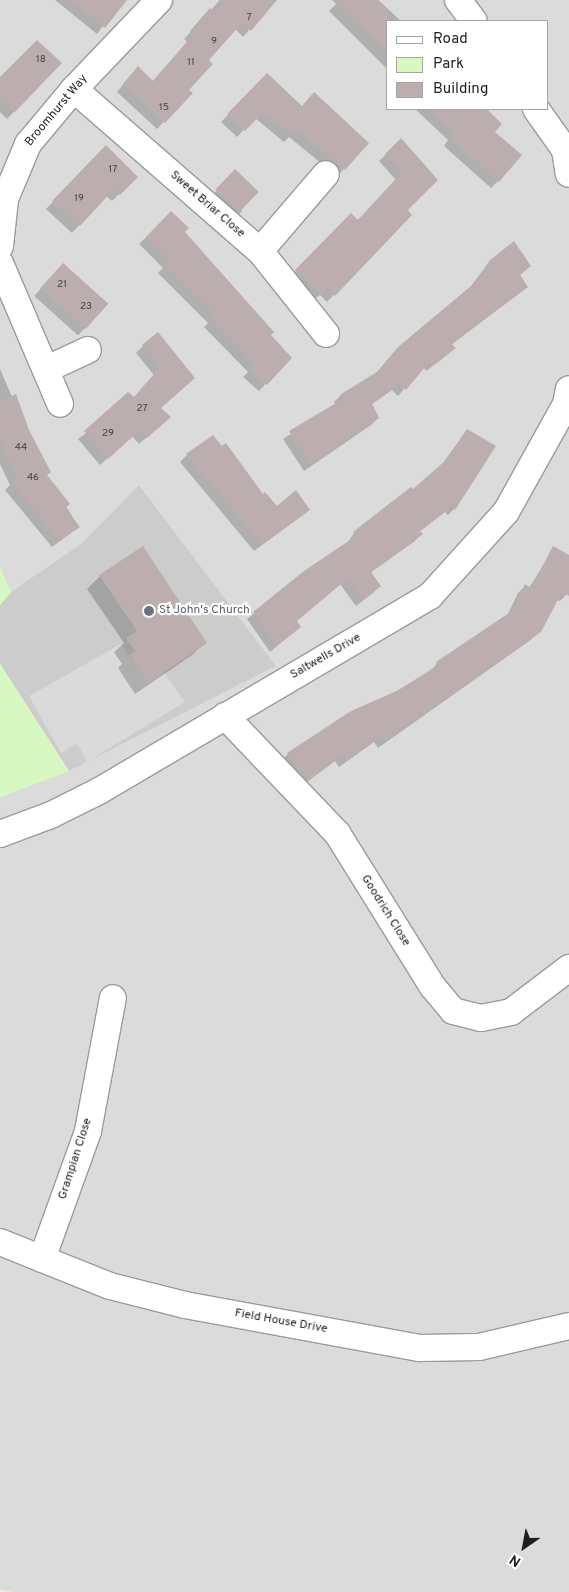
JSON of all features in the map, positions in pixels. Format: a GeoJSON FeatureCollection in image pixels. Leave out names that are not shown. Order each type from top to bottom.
{"type":"FeatureCollection","features":[{"type":"Feature","properties":{"kind":"street","name":"Broomhurst Way"},"geometry":{"type":"LineString","coordinates":[[0,246],[5,199],[28,144],[74,89],[159,0]]}},
{"type":"Feature","properties":{"kind":"street"},"geometry":{"type":"LineString","coordinates":[[458,0],[473,20]]}},
{"type":"Feature","properties":{"kind":"street","name":"Sweet Briar Close"},"geometry":{"type":"LineString","coordinates":[[74,89],[260,251],[326,334]]}},
{"type":"Feature","properties":{"kind":"street"},"geometry":{"type":"LineString","coordinates":[[537,110],[568,158]]}},
{"type":"Feature","properties":{"kind":"street"},"geometry":{"type":"LineString","coordinates":[[260,251],[326,174]]}},
{"type":"Feature","properties":{"kind":"street"},"geometry":{"type":"LineString","coordinates":[[0,263],[47,369],[60,404]]}},
{"type":"Feature","properties":{"kind":"street"},"geometry":{"type":"LineString","coordinates":[[47,369],[88,350]]}},
{"type":"Feature","properties":{"kind":"street","name":"Saltwells Drive"},"geometry":{"type":"LineString","coordinates":[[0,834],[51,815],[99,792],[224,716],[430,596],[506,512],[568,399]]}},
{"type":"Feature","properties":{"kind":"street","name":"Goodrich Close"},"geometry":{"type":"LineString","coordinates":[[224,716],[337,833],[433,986],[453,1011],[481,1018],[511,1012],[569,968]]}},
{"type":"Feature","properties":{"kind":"street","name":"Grampian Close"},"geometry":{"type":"LineString","coordinates":[[42,1259],[88,1131],[113,998]]}},
{"type":"Feature","properties":{"kind":"street","name":"Field House Drive"},"geometry":{"type":"LineString","coordinates":[[0,1242],[110,1286],[185,1305],[420,1348],[479,1347],[569,1326]]}},
{"type":"Feature","properties":{"kind":"shaded area"},"geometry":{"type":"Polygon","coordinates":[[[0,0],[569,0],[569,1592],[13,1592],[0,1589],[0,797],[69,771],[276,666],[139,485],[82,543],[11,592],[0,568],[0,0]]]}},
{"type":"Feature","properties":{"kind":"shaded area"},"geometry":{"type":"Polygon","coordinates":[[[139,485],[276,666],[69,771],[0,664],[0,605],[11,592],[82,543],[139,485]]]}},
{"type":"Feature","properties":{"kind":"shaded area"},"geometry":{"type":"Polygon","coordinates":[[[121,644],[148,682],[164,672],[185,702],[87,762],[77,743],[61,753],[29,696],[121,644]]]}},
{"type":"Feature","properties":{"kind":"green space"},"geometry":{"type":"Polygon","coordinates":[[[0,568],[11,592],[0,605],[0,568]]]}},
{"type":"Feature","properties":{"kind":"green space"},"geometry":{"type":"Polygon","coordinates":[[[0,664],[69,771],[0,797],[0,664]]]}},
{"type":"Feature","properties":{"kind":"building"},"geometry":{"type":"Polygon","coordinates":[[[70,0],[127,0],[105,28],[70,0]]]}},
{"type":"Feature","properties":{"kind":"building"},"geometry":{"type":"Polygon","coordinates":[[[218,0],[277,0],[251,31],[242,23],[209,60],[213,64],[189,90],[193,93],[165,123],[123,84],[138,66],[153,81],[193,35],[190,31],[210,8],[215,12],[223,4],[218,0]]]}},
{"type":"Feature","properties":{"kind":"building"},"geometry":{"type":"Polygon","coordinates":[[[332,0],[378,0],[388,9],[386,50],[332,0]]]}},
{"type":"Feature","properties":{"kind":"building"},"geometry":{"type":"Polygon","coordinates":[[[37,40],[62,63],[15,112],[0,99],[0,77],[37,40]]]}},
{"type":"Feature","properties":{"kind":"building"},"geometry":{"type":"Polygon","coordinates":[[[267,73],[302,106],[314,92],[369,143],[345,170],[297,130],[292,135],[263,112],[245,131],[227,114],[267,73]]]}},
{"type":"Feature","properties":{"kind":"building"},"geometry":{"type":"Polygon","coordinates":[[[430,110],[488,110],[502,124],[495,132],[522,155],[499,182],[450,138],[455,132],[430,110]]]}},
{"type":"Feature","properties":{"kind":"building"},"geometry":{"type":"Polygon","coordinates":[[[401,138],[438,180],[408,210],[412,215],[335,296],[327,288],[320,295],[295,270],[351,213],[358,220],[402,172],[385,154],[401,138]]]}},
{"type":"Feature","properties":{"kind":"building"},"geometry":{"type":"Polygon","coordinates":[[[106,145],[138,177],[120,195],[114,189],[80,226],[52,201],[106,145]]]}},
{"type":"Feature","properties":{"kind":"building"},"geometry":{"type":"Polygon","coordinates":[[[235,169],[259,192],[239,212],[216,189],[235,169]]]}},
{"type":"Feature","properties":{"kind":"building"},"geometry":{"type":"Polygon","coordinates":[[[171,211],[189,228],[185,232],[274,332],[271,335],[292,358],[267,385],[249,369],[254,364],[210,319],[215,315],[164,265],[169,260],[146,237],[171,211]]]}},
{"type":"Feature","properties":{"kind":"building"},"geometry":{"type":"Polygon","coordinates":[[[514,241],[531,266],[520,275],[528,287],[452,344],[456,348],[434,365],[430,361],[406,390],[399,384],[372,403],[379,418],[311,465],[289,431],[343,399],[341,394],[377,372],[398,347],[471,286],[491,264],[489,261],[514,241]]]}},
{"type":"Feature","properties":{"kind":"building"},"geometry":{"type":"Polygon","coordinates":[[[63,263],[108,304],[86,329],[40,288],[63,263]]]}},
{"type":"Feature","properties":{"kind":"building"},"geometry":{"type":"Polygon","coordinates":[[[158,332],[195,378],[161,408],[171,417],[147,438],[140,430],[108,459],[84,431],[128,392],[134,397],[160,367],[142,345],[158,332]]]}},
{"type":"Feature","properties":{"kind":"building"},"geometry":{"type":"Polygon","coordinates":[[[16,394],[29,430],[51,472],[47,475],[70,504],[65,508],[80,527],[59,541],[11,482],[17,477],[0,440],[0,402],[16,394]]]}},
{"type":"Feature","properties":{"kind":"building"},"geometry":{"type":"Polygon","coordinates":[[[467,429],[496,446],[455,510],[452,506],[420,531],[423,534],[371,572],[381,586],[363,600],[347,579],[297,621],[301,627],[277,646],[253,612],[304,571],[356,536],[353,532],[411,487],[413,489],[446,460],[467,429]]]}},
{"type":"Feature","properties":{"kind":"building"},"geometry":{"type":"Polygon","coordinates":[[[213,435],[222,446],[226,443],[263,494],[265,492],[277,506],[296,490],[310,510],[262,545],[186,454],[213,435]]]}},
{"type":"Feature","properties":{"kind":"building","name":"St John's Church"},"geometry":{"type":"Polygon","coordinates":[[[143,546],[207,643],[148,683],[130,655],[135,651],[126,638],[137,631],[99,575],[143,546]]]}},
{"type":"Feature","properties":{"kind":"building"},"geometry":{"type":"Polygon","coordinates":[[[553,546],[569,555],[569,596],[562,592],[541,632],[385,741],[382,736],[347,761],[343,755],[308,781],[302,775],[287,753],[351,711],[399,690],[438,665],[436,662],[512,611],[525,584],[531,588],[553,546]]]}},
{"type":"Feature","properties":{"kind":"place","name":"St John's Church"},"geometry":{"type":"Point","coordinates":[149,611]}}]}
